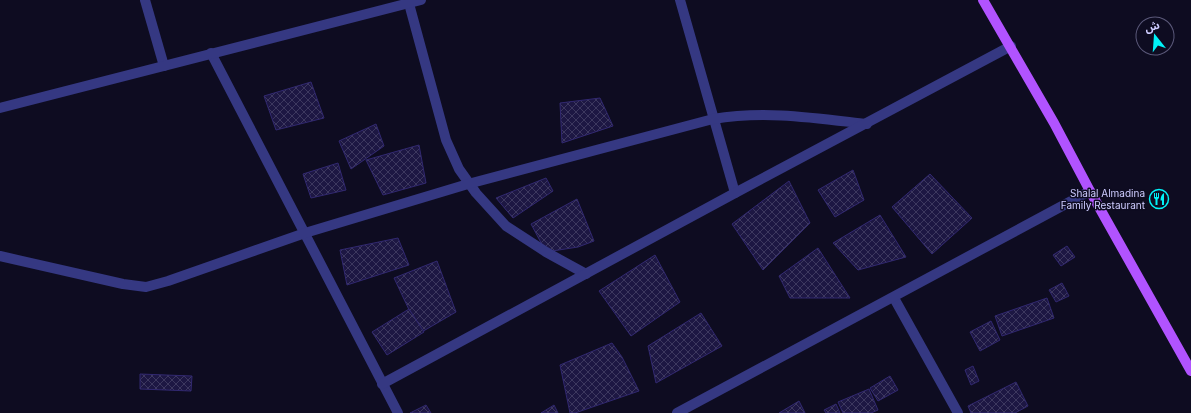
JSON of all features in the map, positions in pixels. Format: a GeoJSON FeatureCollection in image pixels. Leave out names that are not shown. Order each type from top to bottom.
{"type":"FeatureCollection","features":[{"type":"Feature","properties":{"kind":"main road"},"geometry":{"type":"LineString","coordinates":[[984,0],[1191,371]]}},
{"type":"Feature","properties":{"kind":"street"},"geometry":{"type":"LineString","coordinates":[[145,0],[164,66]]}},
{"type":"Feature","properties":{"kind":"street"},"geometry":{"type":"LineString","coordinates":[[0,108],[408,2],[422,0]]}},
{"type":"Feature","properties":{"kind":"street"},"geometry":{"type":"LineString","coordinates":[[680,0],[735,193]]}},
{"type":"Feature","properties":{"kind":"street"},"geometry":{"type":"LineString","coordinates":[[408,2],[446,140],[459,169],[468,184],[514,232],[586,274]]}},
{"type":"Feature","properties":{"kind":"street"},"geometry":{"type":"LineString","coordinates":[[382,384],[1011,46]]}},
{"type":"Feature","properties":{"kind":"street"},"geometry":{"type":"LineString","coordinates":[[211,54],[398,413]]}},
{"type":"Feature","properties":{"kind":"street"},"geometry":{"type":"LineString","coordinates":[[0,256],[123,284],[146,287],[168,281],[305,233],[468,184],[713,119],[736,115],[771,114],[867,124]]}},
{"type":"Feature","properties":{"kind":"street"},"geometry":{"type":"LineString","coordinates":[[678,413],[894,298],[1090,191]]}},
{"type":"Feature","properties":{"kind":"street"},"geometry":{"type":"LineString","coordinates":[[894,298],[958,413]]}},
{"type":"Feature","properties":{"kind":"building"},"geometry":{"type":"Polygon","coordinates":[[[311,82],[324,118],[276,130],[264,96],[311,82]]]}},
{"type":"Feature","properties":{"kind":"building"},"geometry":{"type":"Polygon","coordinates":[[[600,98],[613,126],[562,143],[560,103],[600,98]]]}},
{"type":"Feature","properties":{"kind":"building"},"geometry":{"type":"Polygon","coordinates":[[[376,124],[384,146],[351,169],[339,141],[376,124]]]}},
{"type":"Feature","properties":{"kind":"building"},"geometry":{"type":"Polygon","coordinates":[[[419,145],[426,183],[383,195],[366,160],[419,145]]]}},
{"type":"Feature","properties":{"kind":"building"},"geometry":{"type":"Polygon","coordinates":[[[338,163],[346,190],[311,198],[303,174],[338,163]]]}},
{"type":"Feature","properties":{"kind":"building"},"geometry":{"type":"Polygon","coordinates":[[[853,170],[864,200],[835,217],[818,190],[853,170]]]}},
{"type":"Feature","properties":{"kind":"building"},"geometry":{"type":"Polygon","coordinates":[[[930,174],[972,218],[932,254],[892,207],[930,174]]]}},
{"type":"Feature","properties":{"kind":"building"},"geometry":{"type":"Polygon","coordinates":[[[546,178],[553,191],[513,218],[496,198],[546,178]]]}},
{"type":"Feature","properties":{"kind":"building"},"geometry":{"type":"Polygon","coordinates":[[[789,181],[810,223],[763,270],[732,224],[789,181]]]}},
{"type":"Feature","properties":{"kind":"building"},"geometry":{"type":"Polygon","coordinates":[[[577,199],[594,241],[578,247],[546,252],[531,224],[577,199]]]}},
{"type":"Feature","properties":{"kind":"building"},"geometry":{"type":"Polygon","coordinates":[[[880,215],[906,257],[858,270],[833,243],[880,215]]]}},
{"type":"Feature","properties":{"kind":"building"},"geometry":{"type":"Polygon","coordinates":[[[398,238],[409,265],[347,285],[340,250],[398,238]]]}},
{"type":"Feature","properties":{"kind":"building"},"geometry":{"type":"Polygon","coordinates":[[[1067,246],[1075,257],[1061,266],[1053,255],[1067,246]]]}},
{"type":"Feature","properties":{"kind":"building"},"geometry":{"type":"Polygon","coordinates":[[[818,248],[850,298],[790,298],[779,276],[818,248]]]}},
{"type":"Feature","properties":{"kind":"building"},"geometry":{"type":"Polygon","coordinates":[[[655,255],[680,302],[631,336],[599,291],[655,255]]]}},
{"type":"Feature","properties":{"kind":"building"},"geometry":{"type":"Polygon","coordinates":[[[437,261],[456,312],[420,333],[394,278],[437,261]]]}},
{"type":"Feature","properties":{"kind":"building"},"geometry":{"type":"Polygon","coordinates":[[[1062,283],[1069,296],[1056,302],[1049,290],[1062,283]]]}},
{"type":"Feature","properties":{"kind":"building"},"geometry":{"type":"Polygon","coordinates":[[[1047,298],[1054,318],[1002,336],[995,316],[1047,298]]]}},
{"type":"Feature","properties":{"kind":"building"},"geometry":{"type":"Polygon","coordinates":[[[409,309],[424,332],[387,355],[372,332],[409,309]]]}},
{"type":"Feature","properties":{"kind":"building"},"geometry":{"type":"Polygon","coordinates":[[[701,313],[722,346],[656,383],[648,346],[701,313]]]}},
{"type":"Feature","properties":{"kind":"building"},"geometry":{"type":"Polygon","coordinates":[[[991,321],[1000,340],[980,351],[970,332],[991,321]]]}},
{"type":"Feature","properties":{"kind":"building"},"geometry":{"type":"Polygon","coordinates":[[[612,343],[622,357],[639,391],[575,413],[570,413],[560,365],[612,343]]]}},
{"type":"Feature","properties":{"kind":"building"},"geometry":{"type":"Polygon","coordinates":[[[973,366],[979,381],[971,385],[965,370],[973,366]]]}},
{"type":"Feature","properties":{"kind":"building"},"geometry":{"type":"Polygon","coordinates":[[[140,374],[192,376],[191,391],[140,389],[140,374]]]}},
{"type":"Feature","properties":{"kind":"building"},"geometry":{"type":"Polygon","coordinates":[[[890,376],[898,390],[878,401],[870,388],[890,376]]]}},
{"type":"Feature","properties":{"kind":"building"},"geometry":{"type":"Polygon","coordinates":[[[1016,382],[1028,406],[1015,413],[971,413],[968,406],[1016,382]]]}},
{"type":"Feature","properties":{"kind":"building"},"geometry":{"type":"Polygon","coordinates":[[[869,389],[878,410],[871,413],[843,413],[838,402],[869,389]]]}},
{"type":"Feature","properties":{"kind":"building"},"geometry":{"type":"Polygon","coordinates":[[[799,401],[805,413],[779,413],[799,401]]]}},
{"type":"Feature","properties":{"kind":"building"},"geometry":{"type":"Polygon","coordinates":[[[836,404],[840,413],[826,413],[824,410],[836,404]]]}},
{"type":"Feature","properties":{"kind":"building"},"geometry":{"type":"Polygon","coordinates":[[[426,405],[431,413],[410,413],[426,405]]]}},
{"type":"Feature","properties":{"kind":"building"},"geometry":{"type":"Polygon","coordinates":[[[554,405],[558,413],[541,413],[554,405]]]}},
{"type":"Feature","properties":{"kind":"place","name":"Shalal Almadina Family Restaurant"},"geometry":{"type":"Point","coordinates":[1159,199]}}]}
